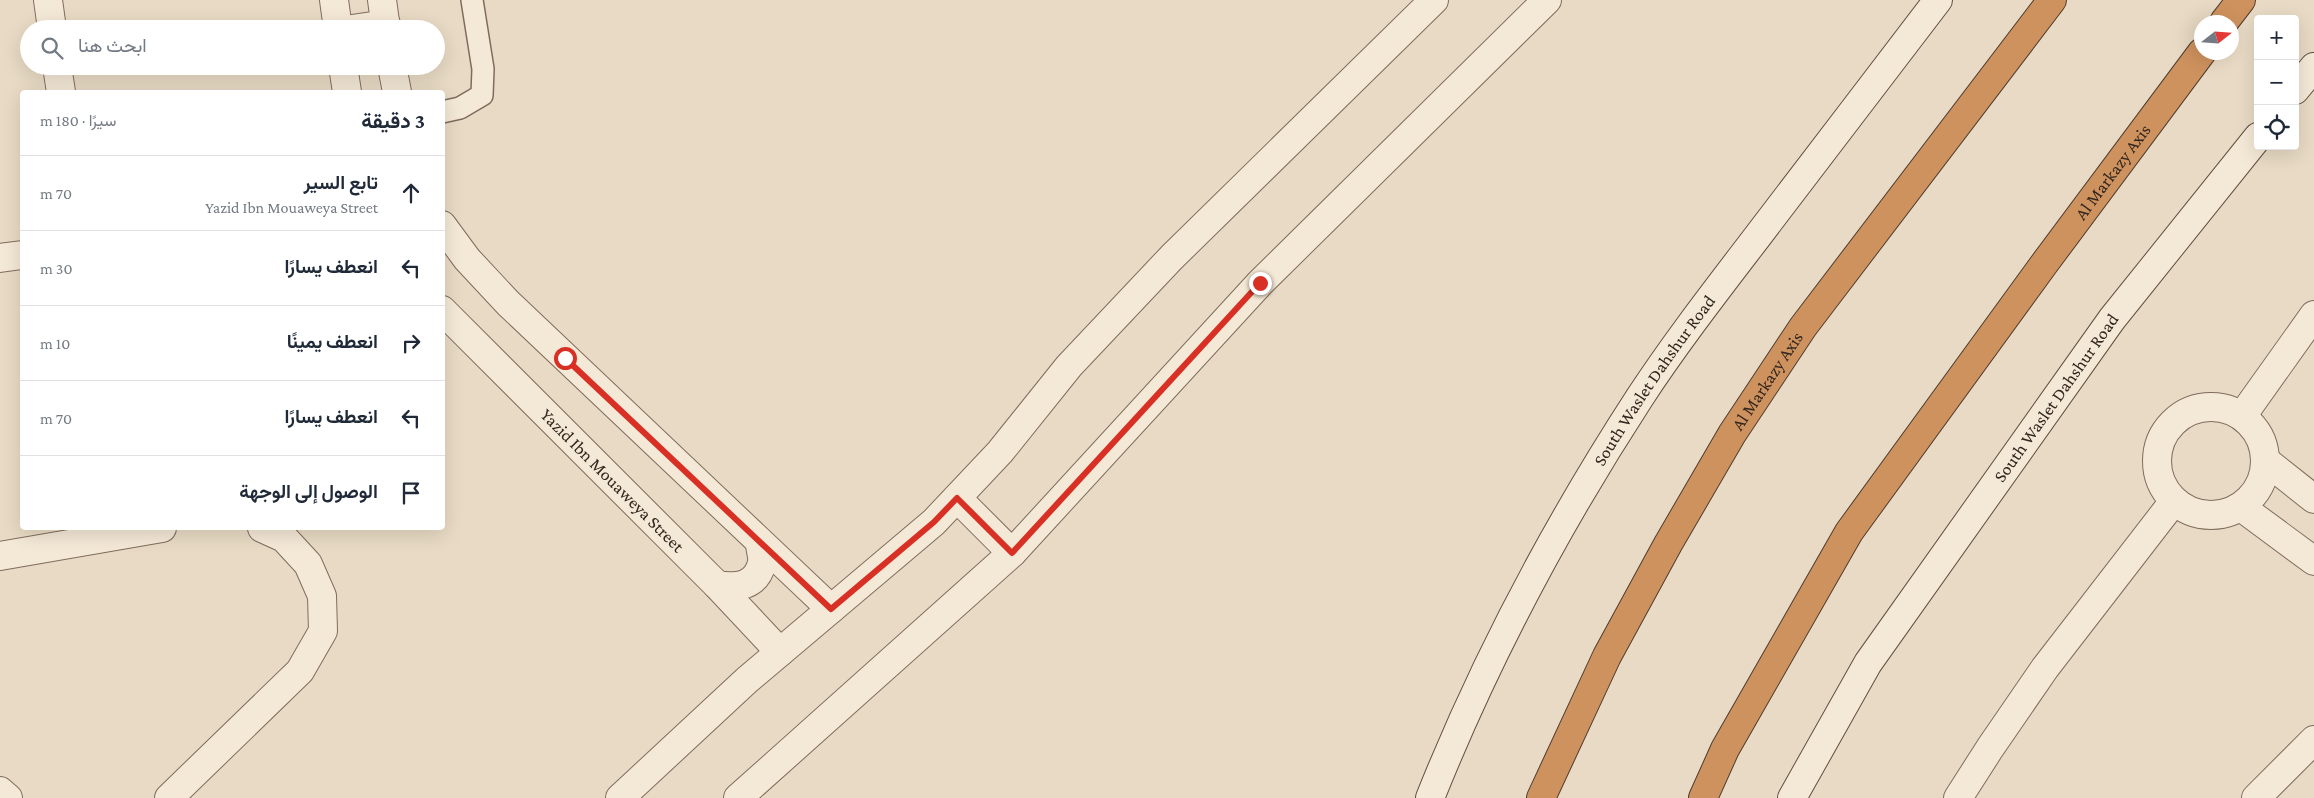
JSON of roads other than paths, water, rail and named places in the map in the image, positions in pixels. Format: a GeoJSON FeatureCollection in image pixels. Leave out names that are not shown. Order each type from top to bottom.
{"type":"FeatureCollection","features":[{"type":"Feature","properties":{"kind":"highway","name":"Al Markazy Axis"},"geometry":{"type":"LineString","coordinates":[[1540,798],[1607,656],[1668,544],[1732,434],[1803,327],[2052,0]]}},
{"type":"Feature","properties":{"kind":"highway"},"geometry":{"type":"LineString","coordinates":[[2229,15],[2241,0]]}},
{"type":"Feature","properties":{"kind":"highway","name":"Al Markazy Axis"},"geometry":{"type":"LineString","coordinates":[[1703,798],[1724,749],[1849,532],[2044,264],[2196,60]]}},
{"type":"Feature","properties":{"kind":"street"},"geometry":{"type":"LineString","coordinates":[[48,0],[51,20]]}},
{"type":"Feature","properties":{"kind":"street"},"geometry":{"type":"LineString","coordinates":[[334,0],[337,20]]}},
{"type":"Feature","properties":{"kind":"street"},"geometry":{"type":"LineString","coordinates":[[620,798],[780,652],[934,522],[1000,452],[1069,366],[1172,257],[1434,0]]}},
{"type":"Feature","properties":{"kind":"street"},"geometry":{"type":"LineString","coordinates":[[738,798],[1012,553],[1260,283],[1547,0]]}},
{"type":"Feature","properties":{"kind":"street","name":"South Waslet Dahshur Road"},"geometry":{"type":"LineString","coordinates":[[1430,798],[1490,662],[1541,562],[1589,479],[1636,405],[1696,317],[1938,0]]}},
{"type":"Feature","properties":{"kind":"street"},"geometry":{"type":"LineString","coordinates":[[2299,85],[2314,67]]}},
{"type":"Feature","properties":{"kind":"street"},"geometry":{"type":"LineString","coordinates":[[59,75],[61,90]]}},
{"type":"Feature","properties":{"kind":"street"},"geometry":{"type":"LineString","coordinates":[[345,75],[347,90]]}},
{"type":"Feature","properties":{"kind":"street"},"geometry":{"type":"LineString","coordinates":[[394,75],[397,90]]}},
{"type":"Feature","properties":{"kind":"street","name":"South Waslet Dahshur Road"},"geometry":{"type":"LineString","coordinates":[[1792,798],[1868,663],[2112,319],[2254,142]]}},
{"type":"Feature","properties":{"kind":"street"},"geometry":{"type":"LineString","coordinates":[[445,229],[467,259],[508,303],[831,609]]}},
{"type":"Feature","properties":{"kind":"street"},"geometry":{"type":"LineString","coordinates":[[0,258],[20,255]]}},
{"type":"Feature","properties":{"kind":"street","name":"Yazid Ibn Mouaweya Street"},"geometry":{"type":"LineString","coordinates":[[445,313],[717,585],[780,652]]}},
{"type":"Feature","properties":{"kind":"street"},"geometry":{"type":"LineString","coordinates":[[2242,416],[2314,316]]}},
{"type":"Feature","properties":{"kind":"street"},"geometry":{"type":"LineString","coordinates":[[2214,406],[2230,409],[2253,424],[2260,436],[2266,462],[2264,475],[2259,487],[2241,507],[2228,513],[2214,515],[2186,509],[2174,501],[2165,490],[2159,476],[2157,461],[2159,446],[2165,432],[2174,421],[2186,412],[2200,407],[2214,406]]}},
{"type":"Feature","properties":{"kind":"street"},"geometry":{"type":"LineString","coordinates":[[2266,462],[2314,499]]}},
{"type":"Feature","properties":{"kind":"street"},"geometry":{"type":"LineString","coordinates":[[957,498],[1012,553]]}},
{"type":"Feature","properties":{"kind":"street"},"geometry":{"type":"LineString","coordinates":[[1958,798],[2044,668],[2174,501]]}},
{"type":"Feature","properties":{"kind":"street"},"geometry":{"type":"LineString","coordinates":[[2241,507],[2314,561]]}},
{"type":"Feature","properties":{"kind":"street"},"geometry":{"type":"LineString","coordinates":[[0,556],[150,530]]}},
{"type":"Feature","properties":{"kind":"street"},"geometry":{"type":"LineString","coordinates":[[169,798],[300,672],[322,631],[322,596],[308,564],[284,538],[266,530]]}},
{"type":"Feature","properties":{"kind":"street"},"geometry":{"type":"LineString","coordinates":[[717,585],[736,588],[754,579],[762,562],[760,543]]}},
{"type":"Feature","properties":{"kind":"street"},"geometry":{"type":"LineString","coordinates":[[2256,798],[2314,740]]}},
{"type":"Feature","properties":{"kind":"street"},"geometry":{"type":"LineString","coordinates":[[0,790],[8,798]]}},
{"type":"Feature","properties":{"kind":"lane"},"geometry":{"type":"LineString","coordinates":[[445,111],[460,108],[482,95],[483,70],[472,0]]}}]}
